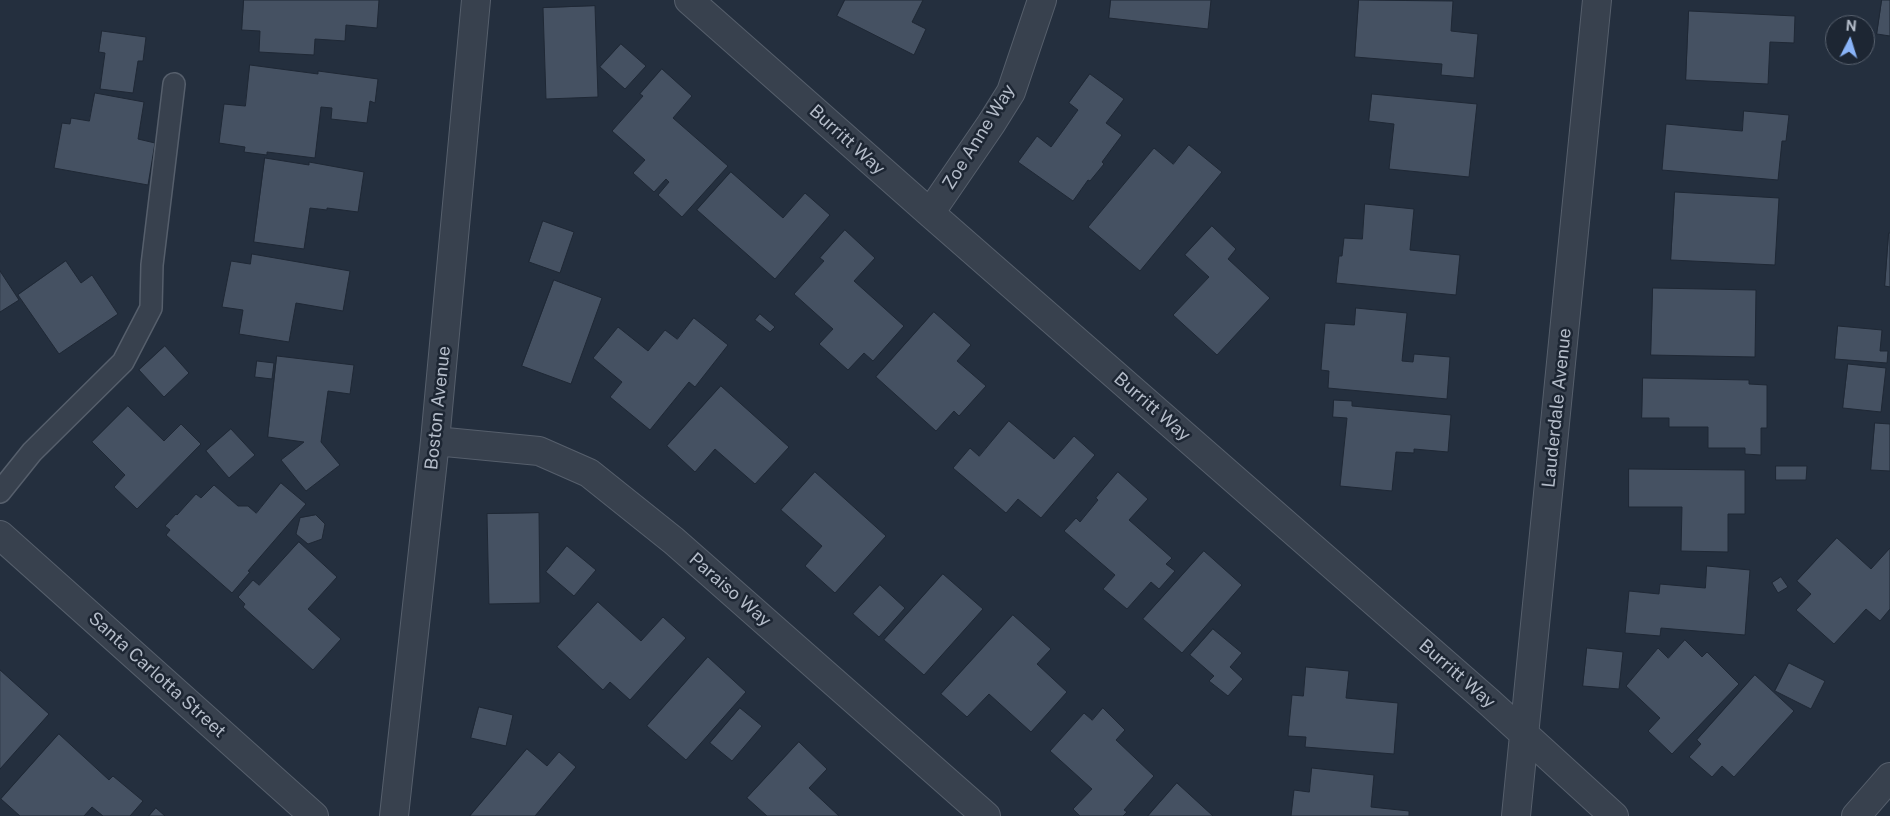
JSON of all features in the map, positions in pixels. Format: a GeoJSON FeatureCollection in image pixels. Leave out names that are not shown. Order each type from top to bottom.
{"type":"FeatureCollection","features":[{"type":"Feature","properties":{"kind":"street","name":"Boston Avenue"},"geometry":{"type":"LineString","coordinates":[[394,816],[435,441],[476,0]]}},
{"type":"Feature","properties":{"kind":"street","name":"Burritt Way"},"geometry":{"type":"LineString","coordinates":[[689,0],[930,214],[1525,734],[1614,816]]}},
{"type":"Feature","properties":{"kind":"street","name":"Zoe Anne Way"},"geometry":{"type":"LineString","coordinates":[[930,214],[1011,92],[1042,0]]}},
{"type":"Feature","properties":{"kind":"street","name":"Lauderdale Avenue"},"geometry":{"type":"LineString","coordinates":[[1516,816],[1597,0]]}},
{"type":"Feature","properties":{"kind":"street","name":"Paraiso Way"},"geometry":{"type":"LineString","coordinates":[[435,441],[539,451],[589,473],[674,541],[986,816]]}},
{"type":"Feature","properties":{"kind":"street","name":"Santa Carlotta Street"},"geometry":{"type":"LineString","coordinates":[[0,535],[314,816]]}},
{"type":"Feature","properties":{"kind":"street"},"geometry":{"type":"LineString","coordinates":[[1856,816],[1890,777]]}},
{"type":"Feature","properties":{"kind":"lane"},"geometry":{"type":"LineString","coordinates":[[0,492],[32,452],[123,362],[151,308],[152,265],[174,84]]}},
{"type":"Feature","properties":{"kind":"building"},"geometry":{"type":"Polygon","coordinates":[[[244,0],[379,0],[377,28],[346,25],[345,41],[315,39],[314,55],[259,52],[260,31],[242,30],[244,0]]]}},
{"type":"Feature","properties":{"kind":"building"},"geometry":{"type":"Polygon","coordinates":[[[845,0],[923,0],[912,22],[926,29],[914,55],[837,16],[845,0]]]}},
{"type":"Feature","properties":{"kind":"building"},"geometry":{"type":"Polygon","coordinates":[[[1111,0],[1211,0],[1208,29],[1109,18],[1111,0]]]}},
{"type":"Feature","properties":{"kind":"building"},"geometry":{"type":"Polygon","coordinates":[[[1359,0],[1453,1],[1451,31],[1478,34],[1474,78],[1441,75],[1442,64],[1355,57],[1359,0]]]}},
{"type":"Feature","properties":{"kind":"building"},"geometry":{"type":"Polygon","coordinates":[[[1882,0],[1890,0],[1890,36],[1877,34],[1882,0]]]}},
{"type":"Feature","properties":{"kind":"building"},"geometry":{"type":"Polygon","coordinates":[[[595,6],[598,97],[546,99],[543,8],[595,6]]]}},
{"type":"Feature","properties":{"kind":"building"},"geometry":{"type":"Polygon","coordinates":[[[1689,11],[1795,16],[1794,43],[1770,42],[1768,84],[1686,80],[1689,11]]]}},
{"type":"Feature","properties":{"kind":"building"},"geometry":{"type":"Polygon","coordinates":[[[102,31],[146,37],[143,61],[138,61],[133,93],[100,89],[105,53],[99,52],[102,31]]]}},
{"type":"Feature","properties":{"kind":"building"},"geometry":{"type":"Polygon","coordinates":[[[621,44],[646,66],[625,89],[600,67],[621,44]]]}},
{"type":"Feature","properties":{"kind":"building"},"geometry":{"type":"Polygon","coordinates":[[[250,65],[318,74],[318,71],[378,79],[375,103],[370,101],[367,123],[331,119],[332,108],[321,107],[315,158],[267,152],[267,155],[244,152],[245,147],[219,143],[224,104],[245,106],[250,65]]]}},
{"type":"Feature","properties":{"kind":"building"},"geometry":{"type":"Polygon","coordinates":[[[662,69],[692,96],[673,118],[728,166],[682,217],[658,195],[669,182],[666,179],[654,192],[633,173],[645,160],[612,131],[643,96],[640,94],[662,69]]]}},
{"type":"Feature","properties":{"kind":"building"},"geometry":{"type":"Polygon","coordinates":[[[1090,74],[1124,99],[1106,123],[1122,135],[1102,162],[1104,164],[1090,181],[1088,180],[1073,201],[1018,162],[1037,136],[1051,147],[1078,110],[1069,103],[1090,74]]]}},
{"type":"Feature","properties":{"kind":"building"},"geometry":{"type":"Polygon","coordinates":[[[95,93],[144,102],[138,139],[155,143],[148,185],[54,168],[62,123],[70,124],[71,118],[89,121],[95,93]]]}},
{"type":"Feature","properties":{"kind":"building"},"geometry":{"type":"Polygon","coordinates":[[[1372,94],[1477,104],[1469,177],[1389,169],[1394,124],[1369,121],[1372,94]]]}},
{"type":"Feature","properties":{"kind":"building"},"geometry":{"type":"Polygon","coordinates":[[[1744,111],[1789,115],[1786,141],[1782,141],[1778,180],[1662,170],[1666,124],[1742,131],[1744,111]]]}},
{"type":"Feature","properties":{"kind":"building"},"geometry":{"type":"Polygon","coordinates":[[[1189,145],[1222,172],[1140,271],[1088,227],[1154,148],[1173,164],[1189,145]]]}},
{"type":"Feature","properties":{"kind":"building"},"geometry":{"type":"Polygon","coordinates":[[[265,158],[309,165],[309,162],[364,172],[358,212],[310,208],[304,249],[254,242],[265,158]]]}},
{"type":"Feature","properties":{"kind":"building"},"geometry":{"type":"Polygon","coordinates":[[[731,172],[783,218],[805,193],[830,215],[775,279],[697,210],[731,172]]]}},
{"type":"Feature","properties":{"kind":"building"},"geometry":{"type":"Polygon","coordinates":[[[1675,192],[1779,198],[1775,265],[1671,260],[1675,192]]]}},
{"type":"Feature","properties":{"kind":"building"},"geometry":{"type":"Polygon","coordinates":[[[1365,204],[1414,209],[1410,250],[1460,255],[1456,295],[1336,283],[1339,256],[1342,256],[1344,238],[1362,239],[1365,204]]]}},
{"type":"Feature","properties":{"kind":"building"},"geometry":{"type":"Polygon","coordinates":[[[543,221],[574,232],[560,273],[529,262],[543,221]]]}},
{"type":"Feature","properties":{"kind":"building"},"geometry":{"type":"Polygon","coordinates":[[[1212,226],[1236,249],[1228,259],[1270,298],[1217,355],[1173,315],[1209,277],[1185,255],[1212,226]]]}},
{"type":"Feature","properties":{"kind":"building"},"geometry":{"type":"Polygon","coordinates":[[[845,230],[875,258],[854,281],[904,326],[873,361],[864,353],[848,370],[819,344],[833,329],[794,294],[824,261],[820,258],[845,230]]]}},
{"type":"Feature","properties":{"kind":"building"},"geometry":{"type":"Polygon","coordinates":[[[1890,233],[1890,287],[1885,286],[1890,233]]]}},
{"type":"Feature","properties":{"kind":"building"},"geometry":{"type":"Polygon","coordinates":[[[252,254],[350,271],[343,311],[296,303],[289,342],[239,334],[243,310],[222,307],[231,261],[250,264],[252,254]]]}},
{"type":"Feature","properties":{"kind":"building"},"geometry":{"type":"Polygon","coordinates":[[[66,261],[81,283],[92,275],[118,314],[59,354],[18,295],[66,261]]]}},
{"type":"Feature","properties":{"kind":"building"},"geometry":{"type":"Polygon","coordinates":[[[0,271],[19,300],[0,312],[0,271]]]}},
{"type":"Feature","properties":{"kind":"building"},"geometry":{"type":"Polygon","coordinates":[[[554,280],[602,298],[571,384],[522,366],[554,280]]]}},
{"type":"Feature","properties":{"kind":"building"},"geometry":{"type":"Polygon","coordinates":[[[1653,288],[1756,290],[1755,357],[1651,355],[1653,288]]]}},
{"type":"Feature","properties":{"kind":"building"},"geometry":{"type":"Polygon","coordinates":[[[1356,308],[1407,313],[1402,361],[1413,362],[1414,354],[1450,357],[1447,399],[1328,388],[1329,371],[1321,370],[1325,323],[1354,325],[1356,308]]]}},
{"type":"Feature","properties":{"kind":"building"},"geometry":{"type":"Polygon","coordinates":[[[934,312],[971,345],[957,361],[986,386],[959,416],[954,411],[936,431],[876,377],[934,312]]]}},
{"type":"Feature","properties":{"kind":"building"},"geometry":{"type":"Polygon","coordinates":[[[760,314],[775,327],[770,332],[755,320],[760,314]]]}},
{"type":"Feature","properties":{"kind":"building"},"geometry":{"type":"Polygon","coordinates":[[[694,318],[728,345],[695,387],[689,382],[650,430],[610,397],[622,382],[593,358],[618,327],[648,351],[665,330],[677,339],[694,318]]]}},
{"type":"Feature","properties":{"kind":"building"},"geometry":{"type":"Polygon","coordinates":[[[1838,326],[1882,330],[1880,351],[1888,351],[1887,363],[1835,359],[1838,326]]]}},
{"type":"Feature","properties":{"kind":"building"},"geometry":{"type":"Polygon","coordinates":[[[165,346],[189,373],[164,397],[139,370],[165,346]]]}},
{"type":"Feature","properties":{"kind":"building"},"geometry":{"type":"Polygon","coordinates":[[[277,356],[354,365],[350,394],[328,391],[321,442],[340,465],[306,491],[281,460],[304,442],[268,437],[277,356]]]}},
{"type":"Feature","properties":{"kind":"building"},"geometry":{"type":"Polygon","coordinates":[[[257,361],[274,363],[272,379],[255,377],[257,361]]]}},
{"type":"Feature","properties":{"kind":"building"},"geometry":{"type":"Polygon","coordinates":[[[1848,364],[1886,368],[1881,412],[1843,408],[1848,364]]]}},
{"type":"Feature","properties":{"kind":"building"},"geometry":{"type":"Polygon","coordinates":[[[1643,378],[1749,380],[1749,384],[1767,385],[1767,428],[1761,428],[1761,455],[1745,454],[1745,448],[1708,448],[1708,427],[1669,427],[1669,418],[1642,418],[1643,378]]]}},
{"type":"Feature","properties":{"kind":"building"},"geometry":{"type":"Polygon","coordinates":[[[721,386],[789,447],[755,484],[715,449],[695,472],[667,446],[721,386]]]}},
{"type":"Feature","properties":{"kind":"building"},"geometry":{"type":"Polygon","coordinates":[[[1334,400],[1352,401],[1352,406],[1451,415],[1448,452],[1414,449],[1414,453],[1396,452],[1392,491],[1340,486],[1347,418],[1333,417],[1334,400]]]}},
{"type":"Feature","properties":{"kind":"building"},"geometry":{"type":"Polygon","coordinates":[[[128,406],[164,441],[181,424],[201,444],[137,509],[114,487],[125,475],[92,442],[128,406]]]}},
{"type":"Feature","properties":{"kind":"building"},"geometry":{"type":"Polygon","coordinates":[[[1009,421],[1054,459],[1074,436],[1095,455],[1041,518],[1018,499],[1006,513],[953,468],[970,448],[979,456],[1009,421]]]}},
{"type":"Feature","properties":{"kind":"building"},"geometry":{"type":"Polygon","coordinates":[[[1875,423],[1890,424],[1890,471],[1871,470],[1875,423]]]}},
{"type":"Feature","properties":{"kind":"building"},"geometry":{"type":"Polygon","coordinates":[[[231,429],[255,455],[229,478],[206,451],[231,429]]]}},
{"type":"Feature","properties":{"kind":"building"},"geometry":{"type":"Polygon","coordinates":[[[1776,466],[1807,466],[1806,480],[1776,480],[1776,466]]]}},
{"type":"Feature","properties":{"kind":"building"},"geometry":{"type":"Polygon","coordinates":[[[1629,469],[1745,470],[1745,514],[1728,514],[1728,552],[1681,551],[1682,507],[1629,507],[1629,469]]]}},
{"type":"Feature","properties":{"kind":"building"},"geometry":{"type":"Polygon","coordinates":[[[815,472],[886,536],[835,593],[805,566],[822,546],[781,510],[815,472]]]}},
{"type":"Feature","properties":{"kind":"building"},"geometry":{"type":"Polygon","coordinates":[[[1118,472],[1148,499],[1129,520],[1172,558],[1166,564],[1175,571],[1159,589],[1151,582],[1127,609],[1103,589],[1115,575],[1064,531],[1076,518],[1080,522],[1098,500],[1096,498],[1118,472]]]}},
{"type":"Feature","properties":{"kind":"building"},"geometry":{"type":"Polygon","coordinates":[[[281,483],[306,504],[248,571],[250,572],[232,593],[166,535],[170,530],[165,526],[176,514],[196,494],[201,498],[214,485],[238,506],[248,506],[256,513],[281,483]]]}},
{"type":"Feature","properties":{"kind":"building"},"geometry":{"type":"Polygon","coordinates":[[[539,513],[540,603],[489,604],[487,514],[539,513]]]}},
{"type":"Feature","properties":{"kind":"building"},"geometry":{"type":"Polygon","coordinates":[[[316,515],[325,524],[322,539],[308,544],[296,534],[300,518],[316,515]]]}},
{"type":"Feature","properties":{"kind":"building"},"geometry":{"type":"Polygon","coordinates":[[[1837,538],[1871,569],[1890,548],[1890,609],[1880,621],[1866,609],[1834,644],[1796,610],[1811,594],[1797,581],[1837,538]]]}},
{"type":"Feature","properties":{"kind":"building"},"geometry":{"type":"Polygon","coordinates":[[[299,542],[337,577],[308,609],[341,639],[313,670],[243,607],[245,604],[238,597],[253,580],[259,585],[299,542]]]}},
{"type":"Feature","properties":{"kind":"building"},"geometry":{"type":"Polygon","coordinates":[[[567,546],[596,570],[574,596],[546,572],[567,546]]]}},
{"type":"Feature","properties":{"kind":"building"},"geometry":{"type":"Polygon","coordinates":[[[1204,551],[1242,585],[1182,653],[1143,619],[1204,551]]]}},
{"type":"Feature","properties":{"kind":"building"},"geometry":{"type":"Polygon","coordinates":[[[1707,566],[1750,570],[1745,635],[1661,628],[1660,636],[1625,633],[1629,591],[1659,594],[1660,584],[1705,588],[1707,566]]]}},
{"type":"Feature","properties":{"kind":"building"},"geometry":{"type":"Polygon","coordinates":[[[943,574],[983,609],[924,675],[884,640],[943,574]]]}},
{"type":"Feature","properties":{"kind":"building"},"geometry":{"type":"Polygon","coordinates":[[[1781,577],[1788,587],[1778,593],[1772,583],[1781,577]]]}},
{"type":"Feature","properties":{"kind":"building"},"geometry":{"type":"Polygon","coordinates":[[[880,585],[905,608],[879,637],[853,614],[880,585]]]}},
{"type":"Feature","properties":{"kind":"building"},"geometry":{"type":"Polygon","coordinates":[[[598,602],[641,641],[663,617],[686,638],[630,700],[610,682],[603,690],[557,647],[598,602]]]}},
{"type":"Feature","properties":{"kind":"building"},"geometry":{"type":"Polygon","coordinates":[[[1013,615],[1051,649],[1037,664],[1067,692],[1031,732],[989,694],[967,717],[941,694],[1013,615]]]}},
{"type":"Feature","properties":{"kind":"building"},"geometry":{"type":"Polygon","coordinates":[[[1213,629],[1242,653],[1230,667],[1243,679],[1228,696],[1209,681],[1214,676],[1190,655],[1213,629]]]}},
{"type":"Feature","properties":{"kind":"building"},"geometry":{"type":"Polygon","coordinates":[[[1685,640],[1702,657],[1707,652],[1739,684],[1672,754],[1648,731],[1660,718],[1626,686],[1658,648],[1668,658],[1685,640]]]}},
{"type":"Feature","properties":{"kind":"building"},"geometry":{"type":"Polygon","coordinates":[[[1587,648],[1623,652],[1619,689],[1583,686],[1587,648]]]}},
{"type":"Feature","properties":{"kind":"building"},"geometry":{"type":"Polygon","coordinates":[[[708,657],[746,692],[686,760],[647,726],[708,657]]]}},
{"type":"Feature","properties":{"kind":"building"},"geometry":{"type":"Polygon","coordinates":[[[1789,663],[1825,681],[1811,709],[1775,691],[1789,663]]]}},
{"type":"Feature","properties":{"kind":"building"},"geometry":{"type":"Polygon","coordinates":[[[1306,667],[1349,671],[1346,698],[1398,703],[1394,754],[1305,747],[1306,737],[1288,736],[1292,695],[1303,696],[1306,667]]]}},
{"type":"Feature","properties":{"kind":"building"},"geometry":{"type":"Polygon","coordinates":[[[0,670],[49,714],[0,769],[0,670]]]}},
{"type":"Feature","properties":{"kind":"building"},"geometry":{"type":"Polygon","coordinates":[[[1755,675],[1794,711],[1734,777],[1722,766],[1712,777],[1689,757],[1701,744],[1697,740],[1755,675]]]}},
{"type":"Feature","properties":{"kind":"building"},"geometry":{"type":"Polygon","coordinates":[[[479,707],[513,715],[506,746],[471,738],[479,707]]]}},
{"type":"Feature","properties":{"kind":"building"},"geometry":{"type":"Polygon","coordinates":[[[740,708],[762,726],[732,761],[710,743],[740,708]]]}},
{"type":"Feature","properties":{"kind":"building"},"geometry":{"type":"Polygon","coordinates":[[[1103,708],[1125,730],[1116,740],[1154,776],[1124,810],[1127,812],[1123,816],[1080,816],[1073,809],[1092,789],[1050,751],[1084,713],[1092,720],[1103,708]]]}},
{"type":"Feature","properties":{"kind":"building"},"geometry":{"type":"Polygon","coordinates":[[[59,734],[109,780],[113,776],[143,801],[130,816],[103,816],[92,807],[84,816],[20,816],[1,799],[59,734]]]}},
{"type":"Feature","properties":{"kind":"building"},"geometry":{"type":"Polygon","coordinates":[[[799,742],[827,769],[809,788],[839,816],[767,816],[747,798],[799,742]]]}},
{"type":"Feature","properties":{"kind":"building"},"geometry":{"type":"Polygon","coordinates":[[[527,749],[547,766],[559,752],[576,767],[535,816],[470,816],[527,749]]]}},
{"type":"Feature","properties":{"kind":"building"},"geometry":{"type":"Polygon","coordinates":[[[1312,768],[1374,775],[1371,807],[1409,811],[1409,816],[1291,816],[1294,790],[1309,792],[1312,768]]]}},
{"type":"Feature","properties":{"kind":"building"},"geometry":{"type":"Polygon","coordinates":[[[1177,783],[1213,816],[1148,816],[1177,783]]]}},
{"type":"Feature","properties":{"kind":"building"},"geometry":{"type":"Polygon","coordinates":[[[156,808],[165,816],[149,816],[156,808]]]}}]}
